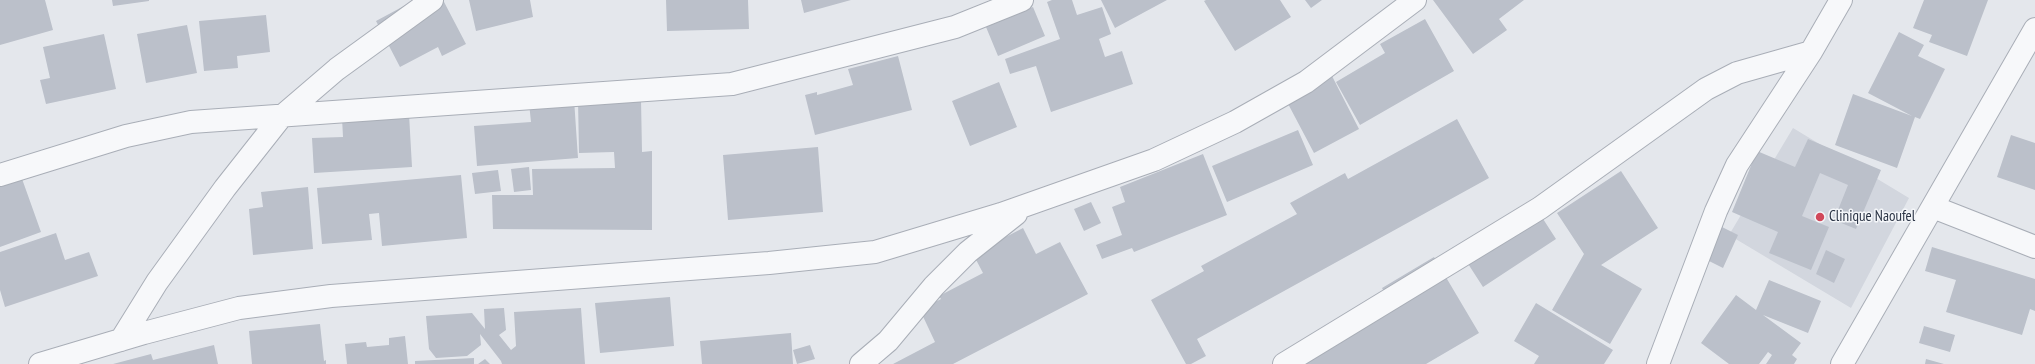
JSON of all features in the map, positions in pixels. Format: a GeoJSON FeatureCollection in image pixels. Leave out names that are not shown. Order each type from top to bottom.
{"type":"FeatureCollection","features":[{"type":"Feature","properties":{"kind":"street"},"geometry":{"type":"LineString","coordinates":[[121,340],[175,257],[225,188],[281,117],[337,69],[432,0]]}},
{"type":"Feature","properties":{"kind":"street"},"geometry":{"type":"LineString","coordinates":[[0,175],[126,136],[191,122],[281,117],[732,84],[956,27],[1022,0]]}},
{"type":"Feature","properties":{"kind":"street"},"geometry":{"type":"LineString","coordinates":[[40,364],[239,308],[331,296],[769,263],[875,252],[1028,205],[1154,160],[1235,122],[1306,82],[1415,0]]}},
{"type":"Feature","properties":{"kind":"street"},"geometry":{"type":"LineString","coordinates":[[1658,364],[1716,211],[1737,165],[1811,52],[1841,0]]}},
{"type":"Feature","properties":{"kind":"street"},"geometry":{"type":"LineString","coordinates":[[1842,364],[2035,29]]}},
{"type":"Feature","properties":{"kind":"street"},"geometry":{"type":"LineString","coordinates":[[1284,364],[1540,208],[1706,89],[1737,73],[1811,52]]}},
{"type":"Feature","properties":{"kind":"street"},"geometry":{"type":"LineString","coordinates":[[861,364],[888,340],[934,286],[968,252],[1028,205]]}},
{"type":"Feature","properties":{"kind":"street"},"geometry":{"type":"LineString","coordinates":[[1932,207],[2035,247]]}},
{"type":"Feature","properties":{"kind":"shaded area","name":"Clinique Naoufel"},"geometry":{"type":"Polygon","coordinates":[[[1793,128],[1909,198],[1851,308],[1729,235],[1793,128]]]}},
{"type":"Feature","properties":{"kind":"building"},"geometry":{"type":"Polygon","coordinates":[[[0,0],[45,0],[53,30],[0,45],[0,0]]]}},
{"type":"Feature","properties":{"kind":"building"},"geometry":{"type":"Polygon","coordinates":[[[112,0],[149,0],[149,1],[113,6],[112,0]]]}},
{"type":"Feature","properties":{"kind":"building"},"geometry":{"type":"Polygon","coordinates":[[[415,0],[443,0],[466,44],[442,56],[438,47],[400,67],[376,21],[415,0]]]}},
{"type":"Feature","properties":{"kind":"building"},"geometry":{"type":"Polygon","coordinates":[[[469,0],[530,0],[533,17],[476,31],[469,0]]]}},
{"type":"Feature","properties":{"kind":"building"},"geometry":{"type":"Polygon","coordinates":[[[666,0],[748,0],[749,29],[667,31],[666,0]]]}},
{"type":"Feature","properties":{"kind":"building"},"geometry":{"type":"Polygon","coordinates":[[[801,0],[851,0],[804,13],[801,0]]]}},
{"type":"Feature","properties":{"kind":"building"},"geometry":{"type":"Polygon","coordinates":[[[1052,0],[1072,0],[1077,15],[1102,7],[1111,34],[1099,39],[1105,57],[1122,51],[1133,84],[1051,112],[1036,66],[1010,74],[1005,59],[1060,39],[1047,2],[1052,0]]]}},
{"type":"Feature","properties":{"kind":"building"},"geometry":{"type":"Polygon","coordinates":[[[1101,0],[1167,0],[1115,28],[1101,0]]]}},
{"type":"Feature","properties":{"kind":"building"},"geometry":{"type":"Polygon","coordinates":[[[1280,0],[1291,17],[1235,51],[1204,1],[1280,0]]]}},
{"type":"Feature","properties":{"kind":"building"},"geometry":{"type":"Polygon","coordinates":[[[1305,0],[1322,0],[1311,8],[1305,0]]]}},
{"type":"Feature","properties":{"kind":"building"},"geometry":{"type":"Polygon","coordinates":[[[1433,0],[1524,0],[1499,19],[1507,30],[1473,54],[1433,0]]]}},
{"type":"Feature","properties":{"kind":"building"},"geometry":{"type":"Polygon","coordinates":[[[1924,0],[1988,0],[1967,56],[1929,42],[1932,35],[1913,28],[1924,0]]]}},
{"type":"Feature","properties":{"kind":"building"},"geometry":{"type":"Polygon","coordinates":[[[1033,7],[1045,36],[998,56],[986,27],[1033,7]]]}},
{"type":"Feature","properties":{"kind":"building"},"geometry":{"type":"Polygon","coordinates":[[[266,15],[270,52],[237,56],[238,68],[204,71],[199,21],[266,15]]]}},
{"type":"Feature","properties":{"kind":"building"},"geometry":{"type":"Polygon","coordinates":[[[1425,19],[1454,71],[1360,125],[1336,82],[1385,53],[1380,44],[1425,19]]]}},
{"type":"Feature","properties":{"kind":"building"},"geometry":{"type":"Polygon","coordinates":[[[187,25],[197,73],[146,83],[137,34],[187,25]]]}},
{"type":"Feature","properties":{"kind":"building"},"geometry":{"type":"Polygon","coordinates":[[[1899,32],[1924,45],[1918,56],[1945,69],[1920,119],[1915,117],[1897,168],[1835,145],[1853,94],[1912,116],[1868,93],[1899,32]]]}},
{"type":"Feature","properties":{"kind":"building"},"geometry":{"type":"Polygon","coordinates":[[[104,34],[116,89],[46,104],[40,80],[50,78],[43,47],[104,34]]]}},
{"type":"Feature","properties":{"kind":"building"},"geometry":{"type":"Polygon","coordinates":[[[898,56],[912,110],[815,135],[805,95],[817,92],[817,95],[853,85],[848,69],[898,56]]]}},
{"type":"Feature","properties":{"kind":"building"},"geometry":{"type":"Polygon","coordinates":[[[1332,76],[1359,129],[1314,153],[1286,100],[1332,76]]]}},
{"type":"Feature","properties":{"kind":"building"},"geometry":{"type":"Polygon","coordinates":[[[999,82],[1017,127],[970,146],[952,101],[999,82]]]}},
{"type":"Feature","properties":{"kind":"building"},"geometry":{"type":"Polygon","coordinates":[[[574,99],[578,158],[477,166],[474,126],[531,122],[529,103],[574,99]]]}},
{"type":"Feature","properties":{"kind":"building"},"geometry":{"type":"Polygon","coordinates":[[[578,99],[641,99],[642,152],[652,151],[652,230],[493,229],[492,195],[533,195],[532,169],[615,168],[614,152],[579,153],[578,99]]]}},
{"type":"Feature","properties":{"kind":"building"},"geometry":{"type":"Polygon","coordinates":[[[409,114],[412,167],[314,173],[312,138],[343,137],[342,118],[409,114]]]}},
{"type":"Feature","properties":{"kind":"building"},"geometry":{"type":"Polygon","coordinates":[[[1457,119],[1489,178],[1197,339],[1206,356],[1191,364],[1186,364],[1151,300],[1204,271],[1201,266],[1297,214],[1290,203],[1345,173],[1348,179],[1457,119]]]}},
{"type":"Feature","properties":{"kind":"building"},"geometry":{"type":"Polygon","coordinates":[[[1298,130],[1313,165],[1227,202],[1212,166],[1298,130]]]}},
{"type":"Feature","properties":{"kind":"building"},"geometry":{"type":"Polygon","coordinates":[[[2011,135],[2035,143],[2035,190],[1997,177],[2011,135]]]}},
{"type":"Feature","properties":{"kind":"building"},"geometry":{"type":"Polygon","coordinates":[[[1808,139],[1881,170],[1856,229],[1834,220],[1848,185],[1820,173],[1802,216],[1829,227],[1811,270],[1769,253],[1778,232],[1732,212],[1757,151],[1795,167],[1808,139]]]}},
{"type":"Feature","properties":{"kind":"building"},"geometry":{"type":"Polygon","coordinates":[[[818,147],[823,212],[728,220],[723,155],[818,147]]]}},
{"type":"Feature","properties":{"kind":"building"},"geometry":{"type":"Polygon","coordinates":[[[1203,154],[1227,215],[1134,252],[1132,248],[1102,259],[1096,245],[1122,235],[1112,207],[1125,202],[1120,187],[1203,154]]]}},
{"type":"Feature","properties":{"kind":"building"},"geometry":{"type":"Polygon","coordinates":[[[529,167],[531,190],[514,192],[511,169],[529,167]]]}},
{"type":"Feature","properties":{"kind":"building"},"geometry":{"type":"Polygon","coordinates":[[[498,170],[501,191],[475,194],[472,173],[498,170]]]}},
{"type":"Feature","properties":{"kind":"building"},"geometry":{"type":"Polygon","coordinates":[[[1621,171],[1658,228],[1601,265],[1642,289],[1610,344],[1552,310],[1584,254],[1557,213],[1621,171]]]}},
{"type":"Feature","properties":{"kind":"building"},"geometry":{"type":"Polygon","coordinates":[[[461,175],[467,238],[382,246],[379,213],[369,214],[372,240],[322,244],[317,188],[461,175]]]}},
{"type":"Feature","properties":{"kind":"building"},"geometry":{"type":"Polygon","coordinates":[[[21,176],[41,232],[0,247],[0,184],[21,176]]]}},
{"type":"Feature","properties":{"kind":"building"},"geometry":{"type":"Polygon","coordinates":[[[308,187],[313,249],[253,255],[249,209],[263,207],[261,192],[308,187]]]}},
{"type":"Feature","properties":{"kind":"building"},"geometry":{"type":"Polygon","coordinates":[[[1091,202],[1101,223],[1084,231],[1074,209],[1091,202]]]}},
{"type":"Feature","properties":{"kind":"building"},"geometry":{"type":"Polygon","coordinates":[[[1536,208],[1556,239],[1483,287],[1463,256],[1536,208]]]}},
{"type":"Feature","properties":{"kind":"building"},"geometry":{"type":"Polygon","coordinates":[[[1722,227],[1738,235],[1723,268],[1707,260],[1722,227]]]}},
{"type":"Feature","properties":{"kind":"building"},"geometry":{"type":"Polygon","coordinates":[[[1023,228],[1036,254],[1060,242],[1088,294],[953,364],[893,364],[935,342],[920,310],[941,299],[939,296],[983,273],[973,254],[1023,228]]]}},
{"type":"Feature","properties":{"kind":"building"},"geometry":{"type":"Polygon","coordinates":[[[56,233],[65,260],[89,252],[98,276],[5,307],[0,290],[0,252],[56,233]]]}},
{"type":"Feature","properties":{"kind":"building"},"geometry":{"type":"Polygon","coordinates":[[[1932,247],[2035,279],[2035,311],[2030,309],[2022,335],[1946,312],[1956,280],[1925,271],[1932,247]]]}},
{"type":"Feature","properties":{"kind":"building"},"geometry":{"type":"Polygon","coordinates":[[[1826,250],[1845,259],[1834,283],[1816,274],[1826,250]]]}},
{"type":"Feature","properties":{"kind":"building"},"geometry":{"type":"Polygon","coordinates":[[[1434,257],[1479,333],[1426,364],[1288,364],[1391,304],[1382,288],[1434,257]]]}},
{"type":"Feature","properties":{"kind":"building"},"geometry":{"type":"Polygon","coordinates":[[[1769,280],[1821,301],[1808,333],[1763,315],[1801,343],[1792,355],[1797,359],[1794,364],[1766,364],[1772,355],[1768,352],[1759,364],[1729,364],[1701,343],[1736,295],[1756,310],[1769,280]]]}},
{"type":"Feature","properties":{"kind":"building"},"geometry":{"type":"Polygon","coordinates":[[[670,297],[674,346],[600,353],[595,303],[670,297]]]}},
{"type":"Feature","properties":{"kind":"building"},"geometry":{"type":"Polygon","coordinates":[[[1536,303],[1613,350],[1604,364],[1534,364],[1539,356],[1514,341],[1536,303]]]}},
{"type":"Feature","properties":{"kind":"building"},"geometry":{"type":"Polygon","coordinates":[[[504,308],[506,330],[499,335],[511,350],[516,346],[514,312],[581,308],[585,364],[502,364],[480,334],[481,345],[467,356],[436,358],[429,349],[426,316],[472,313],[485,329],[484,309],[504,308]]]}},
{"type":"Feature","properties":{"kind":"building"},"geometry":{"type":"Polygon","coordinates":[[[320,324],[324,361],[326,360],[326,364],[252,364],[249,331],[320,324]]]}},
{"type":"Feature","properties":{"kind":"building"},"geometry":{"type":"Polygon","coordinates":[[[1924,326],[1955,335],[1950,352],[1919,343],[1924,326]]]}},
{"type":"Feature","properties":{"kind":"building"},"geometry":{"type":"Polygon","coordinates":[[[791,333],[793,364],[702,364],[700,341],[791,333]]]}},
{"type":"Feature","properties":{"kind":"building"},"geometry":{"type":"Polygon","coordinates":[[[405,336],[408,364],[347,364],[345,344],[366,342],[367,347],[389,345],[389,338],[405,336]]]}},
{"type":"Feature","properties":{"kind":"building"},"geometry":{"type":"Polygon","coordinates":[[[214,345],[218,364],[113,364],[151,354],[153,360],[214,345]]]}},
{"type":"Feature","properties":{"kind":"building"},"geometry":{"type":"Polygon","coordinates":[[[810,345],[815,359],[797,364],[793,350],[810,345]]]}},
{"type":"Feature","properties":{"kind":"building"},"geometry":{"type":"Polygon","coordinates":[[[474,358],[474,364],[415,364],[415,361],[474,358]]]}},
{"type":"Feature","properties":{"kind":"building"},"geometry":{"type":"Polygon","coordinates":[[[485,359],[490,364],[478,364],[485,359]]]}},
{"type":"Feature","properties":{"kind":"building"},"geometry":{"type":"Polygon","coordinates":[[[1926,359],[1944,364],[1925,364],[1926,359]]]}},
{"type":"Feature","properties":{"kind":"place","name":"Clinique Naoufel"},"geometry":{"type":"Point","coordinates":[1820,217]}}]}
